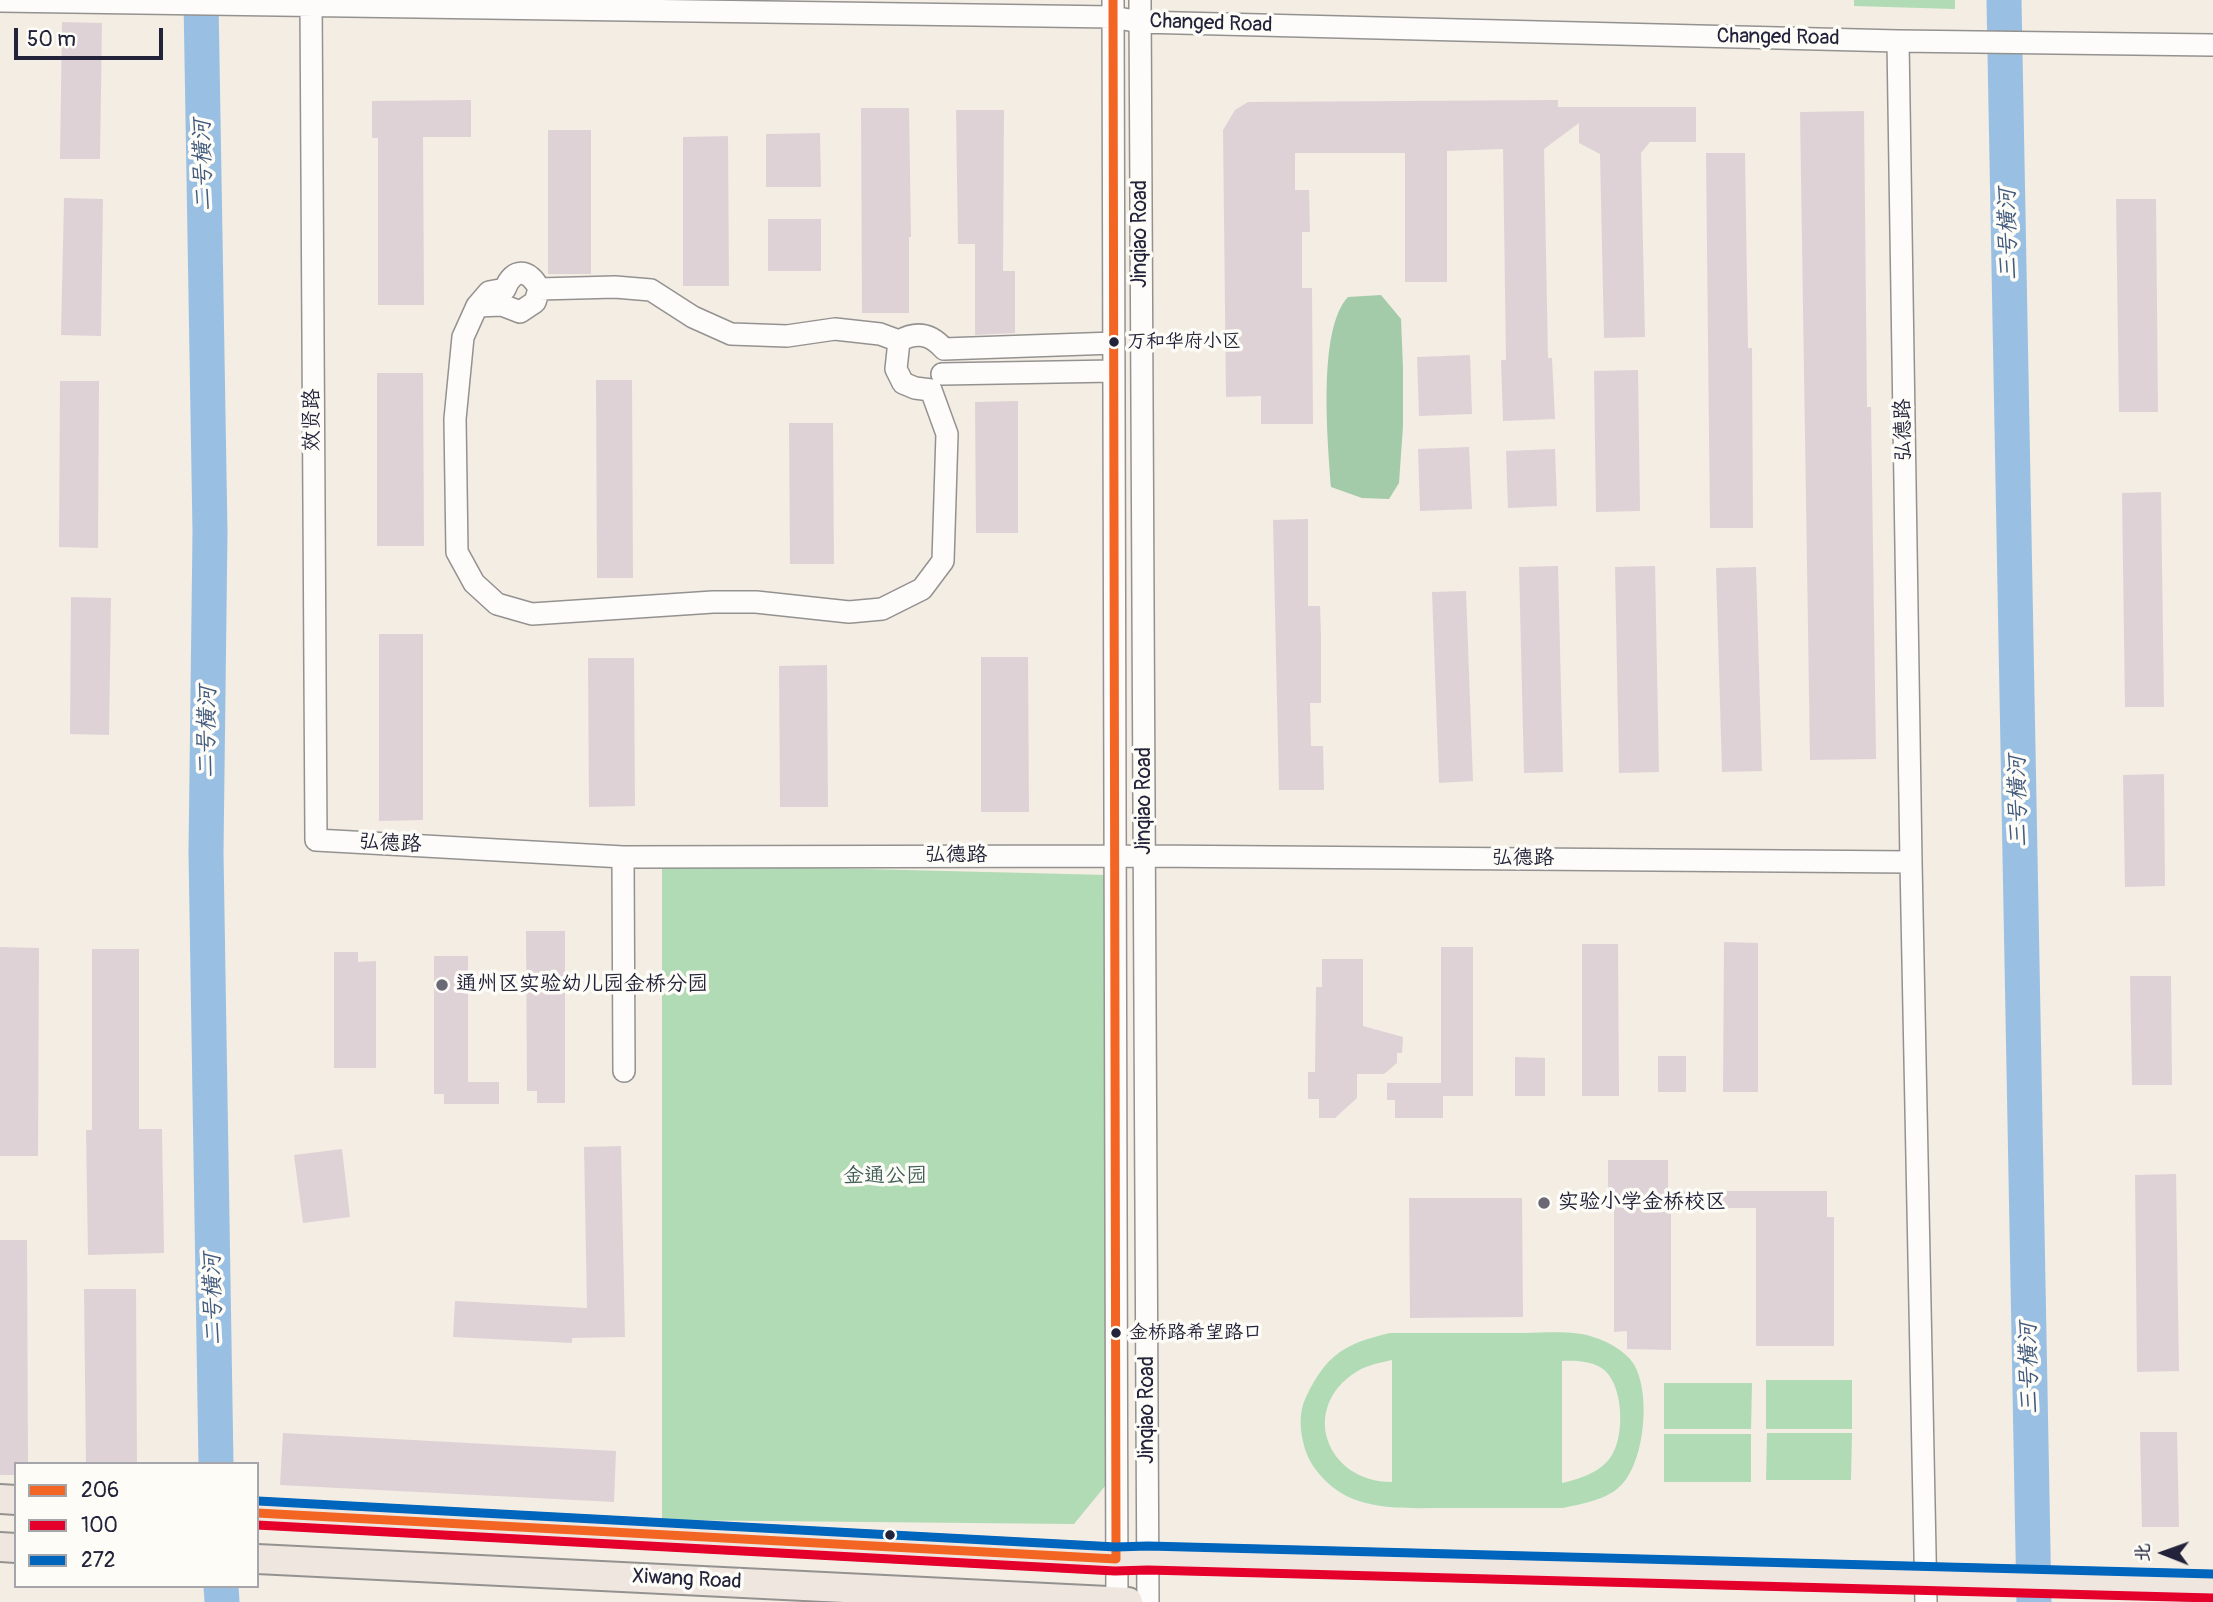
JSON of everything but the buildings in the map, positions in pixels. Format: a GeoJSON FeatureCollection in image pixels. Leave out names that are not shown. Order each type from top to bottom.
{"type":"FeatureCollection","features":[{"type":"Feature","properties":{"kind":"main road","name":"Xiwang Road"},"geometry":{"type":"LineString","coordinates":[[259,1513],[1116,1559],[2213,1586]]}},
{"type":"Feature","properties":{"kind":"main road","name":"Xiwang Road"},"geometry":{"type":"LineString","coordinates":[[259,1559],[1122,1601]]}},
{"type":"Feature","properties":{"kind":"street","name":"Jinqiao Road"},"geometry":{"type":"LineString","coordinates":[[1140,0],[1148,1602]]}},
{"type":"Feature","properties":{"kind":"street","name":"Changed Road"},"geometry":{"type":"LineString","coordinates":[[0,1],[1113,8],[1140,22],[1898,41],[2213,45]]}},
{"type":"Feature","properties":{"kind":"street","name":"效贤路"},"geometry":{"type":"LineString","coordinates":[[311,2],[316,840]]}},
{"type":"Feature","properties":{"kind":"street","name":"Jinqiao Road"},"geometry":{"type":"LineString","coordinates":[[1113,8],[1116,1559],[1122,1601]]}},
{"type":"Feature","properties":{"kind":"street","name":"弘德路"},"geometry":{"type":"LineString","coordinates":[[316,840],[624,857],[1145,856],[1911,862],[1898,41]]}},
{"type":"Feature","properties":{"kind":"street"},"geometry":{"type":"LineString","coordinates":[[477,306],[502,305],[520,313],[535,302],[540,289],[534,278],[519,274],[509,279],[505,289],[489,292],[477,306],[463,337],[456,419],[457,552],[474,583],[497,604],[533,614],[713,602],[757,602],[849,612],[882,609],[922,589],[943,561],[947,434],[936,382],[945,362],[944,349],[935,338],[921,335],[899,341],[880,334],[835,329],[787,336],[732,334],[693,317],[650,290],[615,287],[540,289]]}},
{"type":"Feature","properties":{"kind":"street"},"geometry":{"type":"LineString","coordinates":[[899,341],[896,369],[903,383],[915,388],[936,382],[1114,371]]}},
{"type":"Feature","properties":{"kind":"street"},"geometry":{"type":"LineString","coordinates":[[944,349],[1114,343]]}},
{"type":"Feature","properties":{"kind":"street"},"geometry":{"type":"LineString","coordinates":[[624,857],[624,1071]]}},
{"type":"Feature","properties":{"kind":"street"},"geometry":{"type":"LineString","coordinates":[[1911,862],[1926,1602]]}},
{"type":"Feature","properties":{"kind":"green space"},"geometry":{"type":"Polygon","coordinates":[[[1854,0],[1955,0],[1955,9],[1854,6],[1854,0]]]}},
{"type":"Feature","properties":{"kind":"green space"},"geometry":{"type":"Polygon","coordinates":[[[1381,295],[1401,319],[1403,368],[1399,483],[1389,499],[1362,498],[1331,487],[1327,416],[1328,360],[1338,313],[1348,297],[1381,295]]]}},
{"type":"Feature","properties":{"kind":"green space","name":"金通公园"},"geometry":{"type":"Polygon","coordinates":[[[662,864],[1107,875],[1110,1480],[1074,1524],[662,1520],[662,864]]]}},
{"type":"Feature","properties":{"kind":"green space"},"geometry":{"type":"Polygon","coordinates":[[[1559,1332],[1585,1335],[1610,1344],[1633,1363],[1642,1392],[1643,1429],[1634,1465],[1627,1479],[1612,1493],[1591,1502],[1562,1508],[1400,1508],[1367,1503],[1339,1492],[1324,1480],[1308,1457],[1301,1429],[1302,1409],[1314,1382],[1339,1353],[1360,1342],[1390,1333],[1559,1332]],[[1392,1360],[1373,1364],[1356,1372],[1338,1387],[1328,1404],[1325,1423],[1328,1440],[1337,1457],[1351,1470],[1369,1479],[1392,1482],[1392,1360]],[[1562,1361],[1562,1483],[1588,1475],[1610,1458],[1619,1437],[1620,1410],[1614,1384],[1600,1367],[1591,1363],[1562,1361]]]}},
{"type":"Feature","properties":{"kind":"green space"},"geometry":{"type":"Polygon","coordinates":[[[1766,1380],[1852,1380],[1852,1429],[1766,1429],[1766,1380]]]}},
{"type":"Feature","properties":{"kind":"green space"},"geometry":{"type":"Polygon","coordinates":[[[1664,1383],[1752,1383],[1751,1429],[1664,1429],[1664,1383]]]}},
{"type":"Feature","properties":{"kind":"green space"},"geometry":{"type":"Polygon","coordinates":[[[1767,1433],[1852,1433],[1851,1480],[1766,1480],[1767,1433]]]}},
{"type":"Feature","properties":{"kind":"green space"},"geometry":{"type":"Polygon","coordinates":[[[1664,1434],[1751,1434],[1751,1482],[1664,1482],[1664,1434]]]}},
{"type":"Feature","properties":{"kind":"waterway","name":"二号横河"},"geometry":{"type":"LineString","coordinates":[[201,0],[210,532],[206,852],[216,1462]]}},
{"type":"Feature","properties":{"kind":"waterway","name":"三号横河"},"geometry":{"type":"LineString","coordinates":[[2004,0],[2034,1602]]}},
{"type":"Feature","properties":{"kind":"waterway","name":"二号横河"},"geometry":{"type":"LineString","coordinates":[[221,1588],[222,1602]]}},
{"type":"Feature","properties":{"kind":"transit line","name":"206"},"geometry":{"type":"LineString","coordinates":[[259,1513],[1116,1559],[1113,0]]}},
{"type":"Feature","properties":{"kind":"transit line","name":"272"},"geometry":{"type":"LineString","coordinates":[[259,1501],[1116,1547],[2213,1574]]}},
{"type":"Feature","properties":{"kind":"transit line","name":"100"},"geometry":{"type":"LineString","coordinates":[[259,1525],[1115,1571],[2213,1598]]}},
{"type":"Feature","properties":{"kind":"place","name":"万和华府小区"},"geometry":{"type":"Point","coordinates":[1114,342]}},
{"type":"Feature","properties":{"kind":"place","name":"通州区实验幼儿园金桥分园"},"geometry":{"type":"Point","coordinates":[442,985]}},
{"type":"Feature","properties":{"kind":"place","name":"实验小学金桥校区"},"geometry":{"type":"Point","coordinates":[1544,1203]}},
{"type":"Feature","properties":{"kind":"place","name":"金桥路希望路口"},"geometry":{"type":"Point","coordinates":[1116,1333]}}]}
